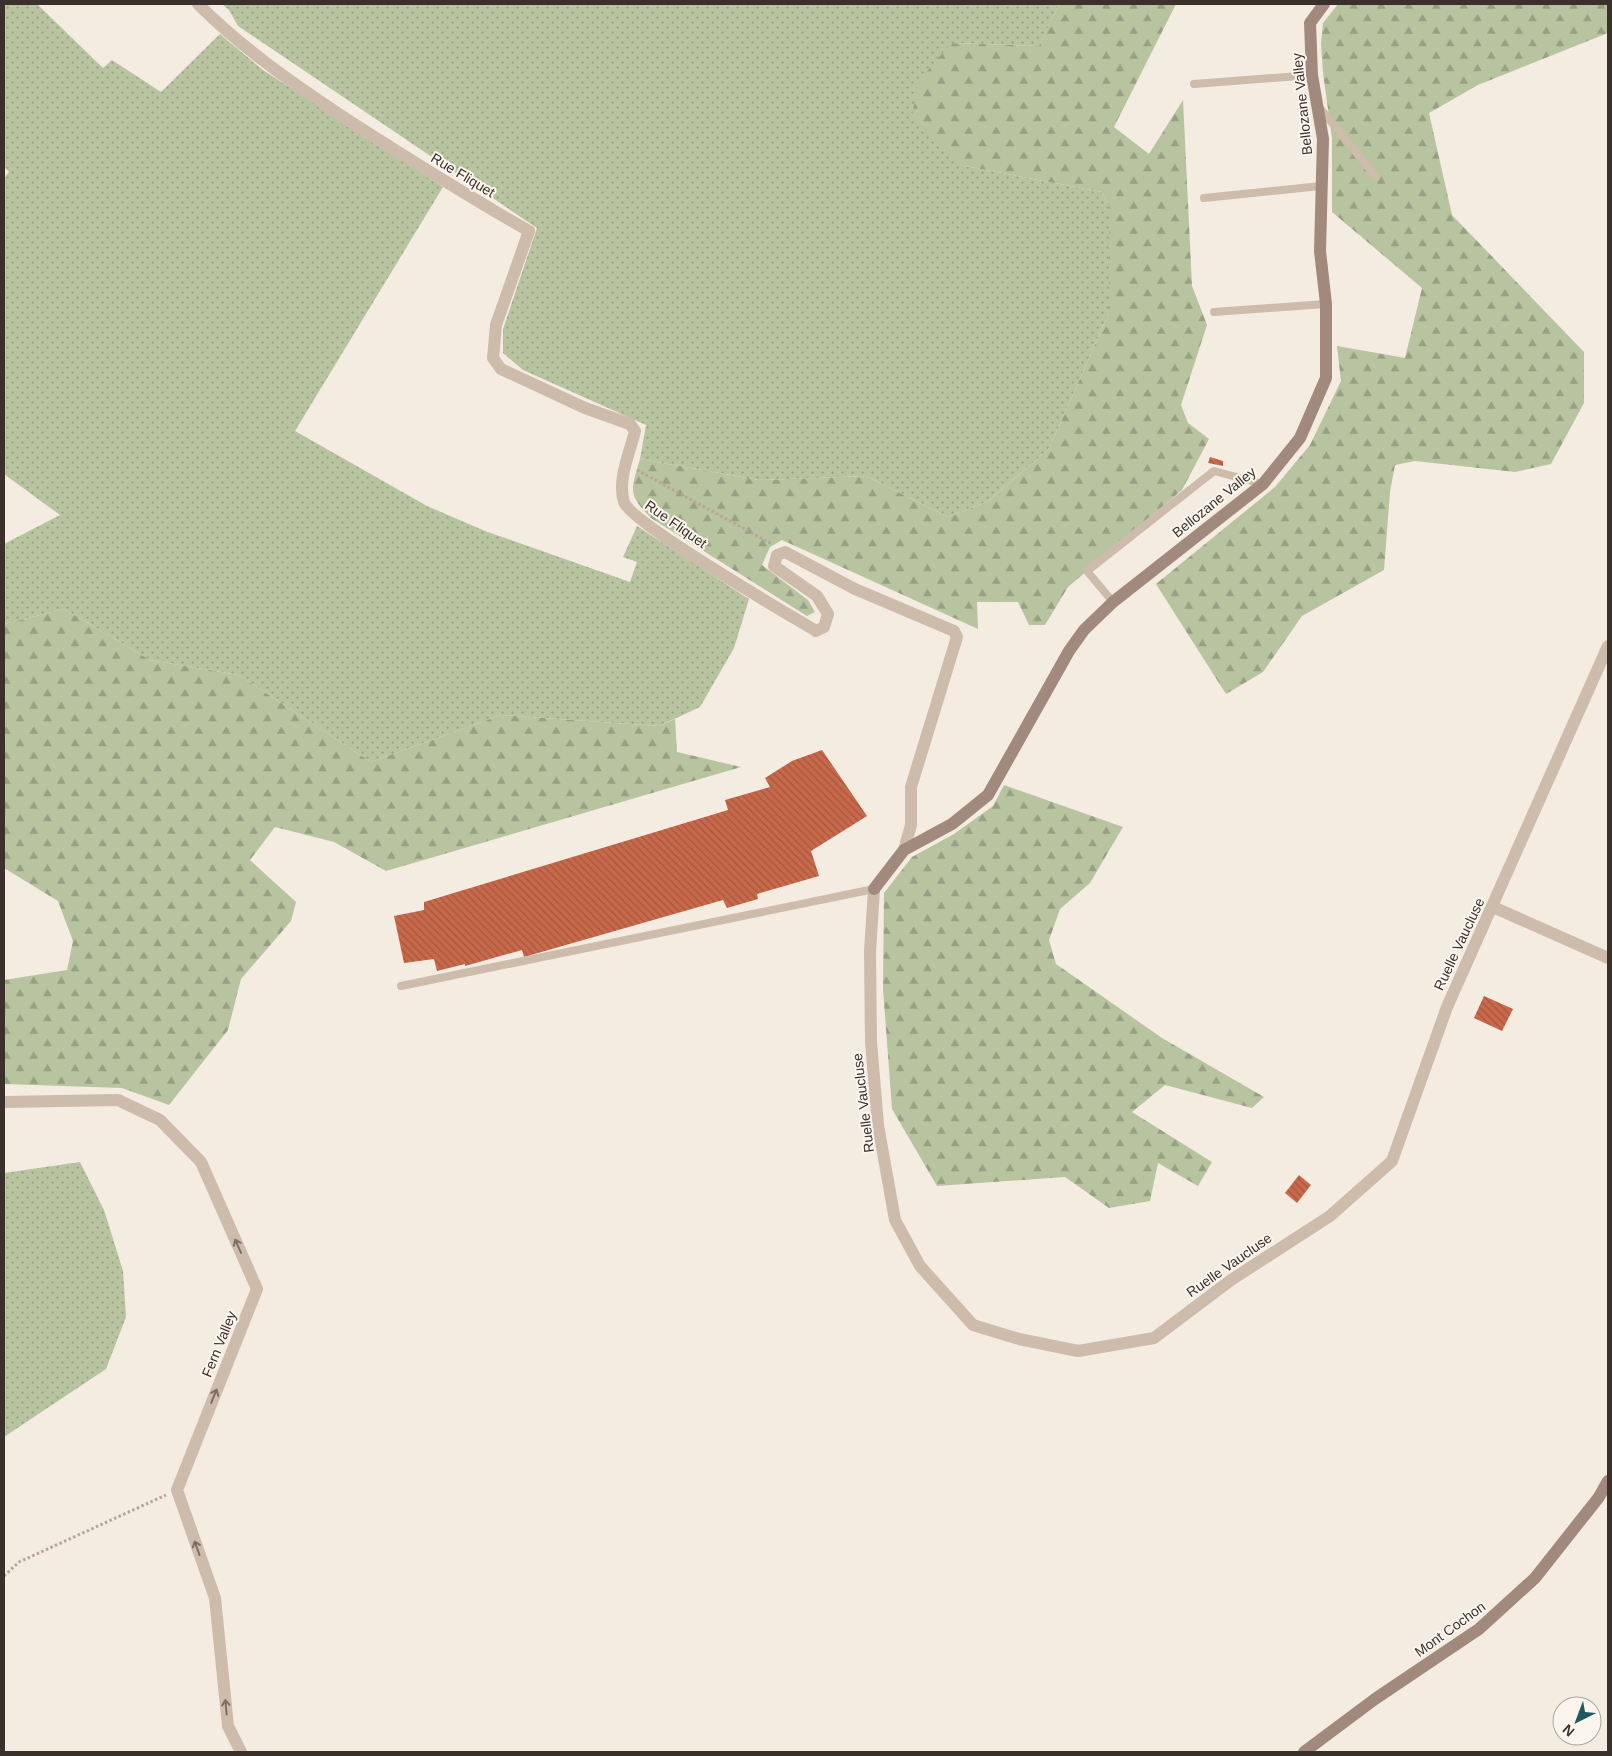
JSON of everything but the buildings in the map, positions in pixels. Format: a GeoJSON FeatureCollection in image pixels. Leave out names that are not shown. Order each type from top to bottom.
{"type":"FeatureCollection","features":[{"type":"Feature","properties":{"kind":"street","name":"Rue Fliquet"},"geometry":{"type":"LineString","coordinates":[[198,4],[226,32],[280,76],[444,183],[529,230],[496,325],[492,358],[501,369],[585,408],[630,424],[635,431],[622,483],[624,503],[642,521],[730,579],[816,631],[824,627],[828,614],[818,596],[774,566],[777,555],[785,552]]}},
{"type":"Feature","properties":{"kind":"street","name":"Bellozane Valley"},"geometry":{"type":"LineString","coordinates":[[874,889],[904,850],[952,824],[988,795],[1069,651],[1084,630],[1114,602],[1263,484],[1300,438],[1326,378],[1326,304],[1320,251],[1323,139],[1312,75],[1310,23],[1324,4]]}},
{"type":"Feature","properties":{"kind":"street"},"geometry":{"type":"LineString","coordinates":[[785,552],[855,589],[954,631],[957,637],[911,788],[911,825],[904,850]]}},
{"type":"Feature","properties":{"kind":"street","name":"Ruelle Vaucluse"},"geometry":{"type":"LineString","coordinates":[[874,889],[870,952],[871,1042],[878,1125],[895,1220],[920,1266],[973,1325],[1019,1339],[1078,1350],[1154,1338],[1231,1280],[1330,1216],[1392,1161],[1447,1007],[1608,646]]}},
{"type":"Feature","properties":{"kind":"street"},"geometry":{"type":"LineString","coordinates":[[1493,907],[1608,958]]}},
{"type":"Feature","properties":{"kind":"street","name":"Fern Valley"},"geometry":{"type":"LineString","coordinates":[[4,1102],[118,1100],[160,1120],[201,1162],[257,1289],[177,1490]]}},
{"type":"Feature","properties":{"kind":"street","name":"Mont Cochon"},"geometry":{"type":"LineString","coordinates":[[1304,1752],[1375,1699],[1479,1629],[1535,1578],[1599,1497],[1608,1481]]}},
{"type":"Feature","properties":{"kind":"street"},"geometry":{"type":"LineString","coordinates":[[177,1490],[215,1598],[228,1726],[241,1752]]}},
{"type":"Feature","properties":{"kind":"lane"},"geometry":{"type":"LineString","coordinates":[[1194,84],[1312,75]]}},
{"type":"Feature","properties":{"kind":"lane"},"geometry":{"type":"LineString","coordinates":[[1318,105],[1376,177]]}},
{"type":"Feature","properties":{"kind":"lane"},"geometry":{"type":"LineString","coordinates":[[1204,198],[1321,186]]}},
{"type":"Feature","properties":{"kind":"lane"},"geometry":{"type":"LineString","coordinates":[[1214,312],[1326,304]]}},
{"type":"Feature","properties":{"kind":"lane"},"geometry":{"type":"LineString","coordinates":[[1114,602],[1087,571],[1214,471],[1263,484]]}},
{"type":"Feature","properties":{"kind":"lane"},"geometry":{"type":"LineString","coordinates":[[401,986],[874,889]]}},
{"type":"Feature","properties":{"kind":"path"},"geometry":{"type":"LineString","coordinates":[[626,465],[785,552]]}},
{"type":"Feature","properties":{"kind":"path"},"geometry":{"type":"LineString","coordinates":[[4,1576],[19,1562],[177,1490]]}},
{"type":"Feature","properties":{"kind":"green space"},"geometry":{"type":"Polygon","coordinates":[[[4,4],[37,4],[103,68],[112,60],[161,92],[220,34],[263,70],[443,187],[295,431],[427,506],[485,531],[630,582],[637,562],[623,557],[637,526],[749,599],[734,648],[700,707],[659,726],[501,715],[371,762],[239,675],[150,660],[64,609],[4,624],[4,544],[60,515],[4,474],[4,178],[9,172],[4,167],[4,4]]]}},
{"type":"Feature","properties":{"kind":"green space"},"geometry":{"type":"Polygon","coordinates":[[[222,4],[1059,4],[1039,46],[951,43],[965,166],[1102,192],[1109,207],[1109,313],[1049,449],[987,502],[948,517],[866,476],[759,480],[640,459],[646,425],[523,370],[503,353],[503,329],[537,228],[238,26],[229,10],[222,4]]]}},
{"type":"Feature","properties":{"kind":"green space"},"geometry":{"type":"Polygon","coordinates":[[[1059,4],[1176,4],[1114,127],[1149,154],[1183,100],[1192,286],[1207,325],[1181,405],[1188,423],[1209,439],[1182,490],[1068,587],[1045,625],[1029,625],[1018,602],[977,602],[978,629],[782,540],[770,547],[762,565],[808,600],[815,612],[807,616],[651,518],[638,503],[633,491],[640,459],[759,480],[866,476],[948,517],[987,502],[1049,449],[1109,313],[1109,207],[1102,192],[965,166],[912,116],[918,82],[951,43],[1039,46],[1059,4]]]}},
{"type":"Feature","properties":{"kind":"green space"},"geometry":{"type":"Polygon","coordinates":[[[1338,4],[1608,4],[1608,33],[1478,85],[1429,113],[1452,215],[1584,352],[1584,403],[1551,464],[1515,472],[1415,461],[1395,465],[1390,492],[1384,570],[1302,616],[1263,672],[1226,694],[1156,584],[1275,487],[1310,445],[1341,381],[1337,346],[1405,358],[1422,288],[1332,212],[1332,138],[1321,43],[1323,23],[1338,4]]]}},
{"type":"Feature","properties":{"kind":"green space"},"geometry":{"type":"Polygon","coordinates":[[[64,609],[150,660],[239,675],[371,762],[501,715],[659,726],[675,719],[677,752],[741,767],[386,871],[334,842],[275,827],[250,860],[296,902],[291,921],[241,979],[228,1030],[169,1105],[122,1088],[4,1084],[4,980],[67,970],[73,941],[58,901],[4,868],[4,624],[64,609]]]}},
{"type":"Feature","properties":{"kind":"green space"},"geometry":{"type":"Polygon","coordinates":[[[1004,785],[1123,827],[1090,883],[1060,909],[1049,940],[1056,964],[1162,1038],[1264,1097],[1252,1108],[1165,1085],[1132,1112],[1212,1162],[1198,1186],[1158,1163],[1150,1201],[1109,1208],[1065,1177],[937,1186],[892,1109],[883,989],[884,893],[912,857],[954,834],[993,806],[1004,785]]]}},
{"type":"Feature","properties":{"kind":"green space"},"geometry":{"type":"Polygon","coordinates":[[[80,1162],[104,1210],[123,1271],[126,1317],[106,1369],[4,1437],[4,1173],[80,1162]]]}}]}
